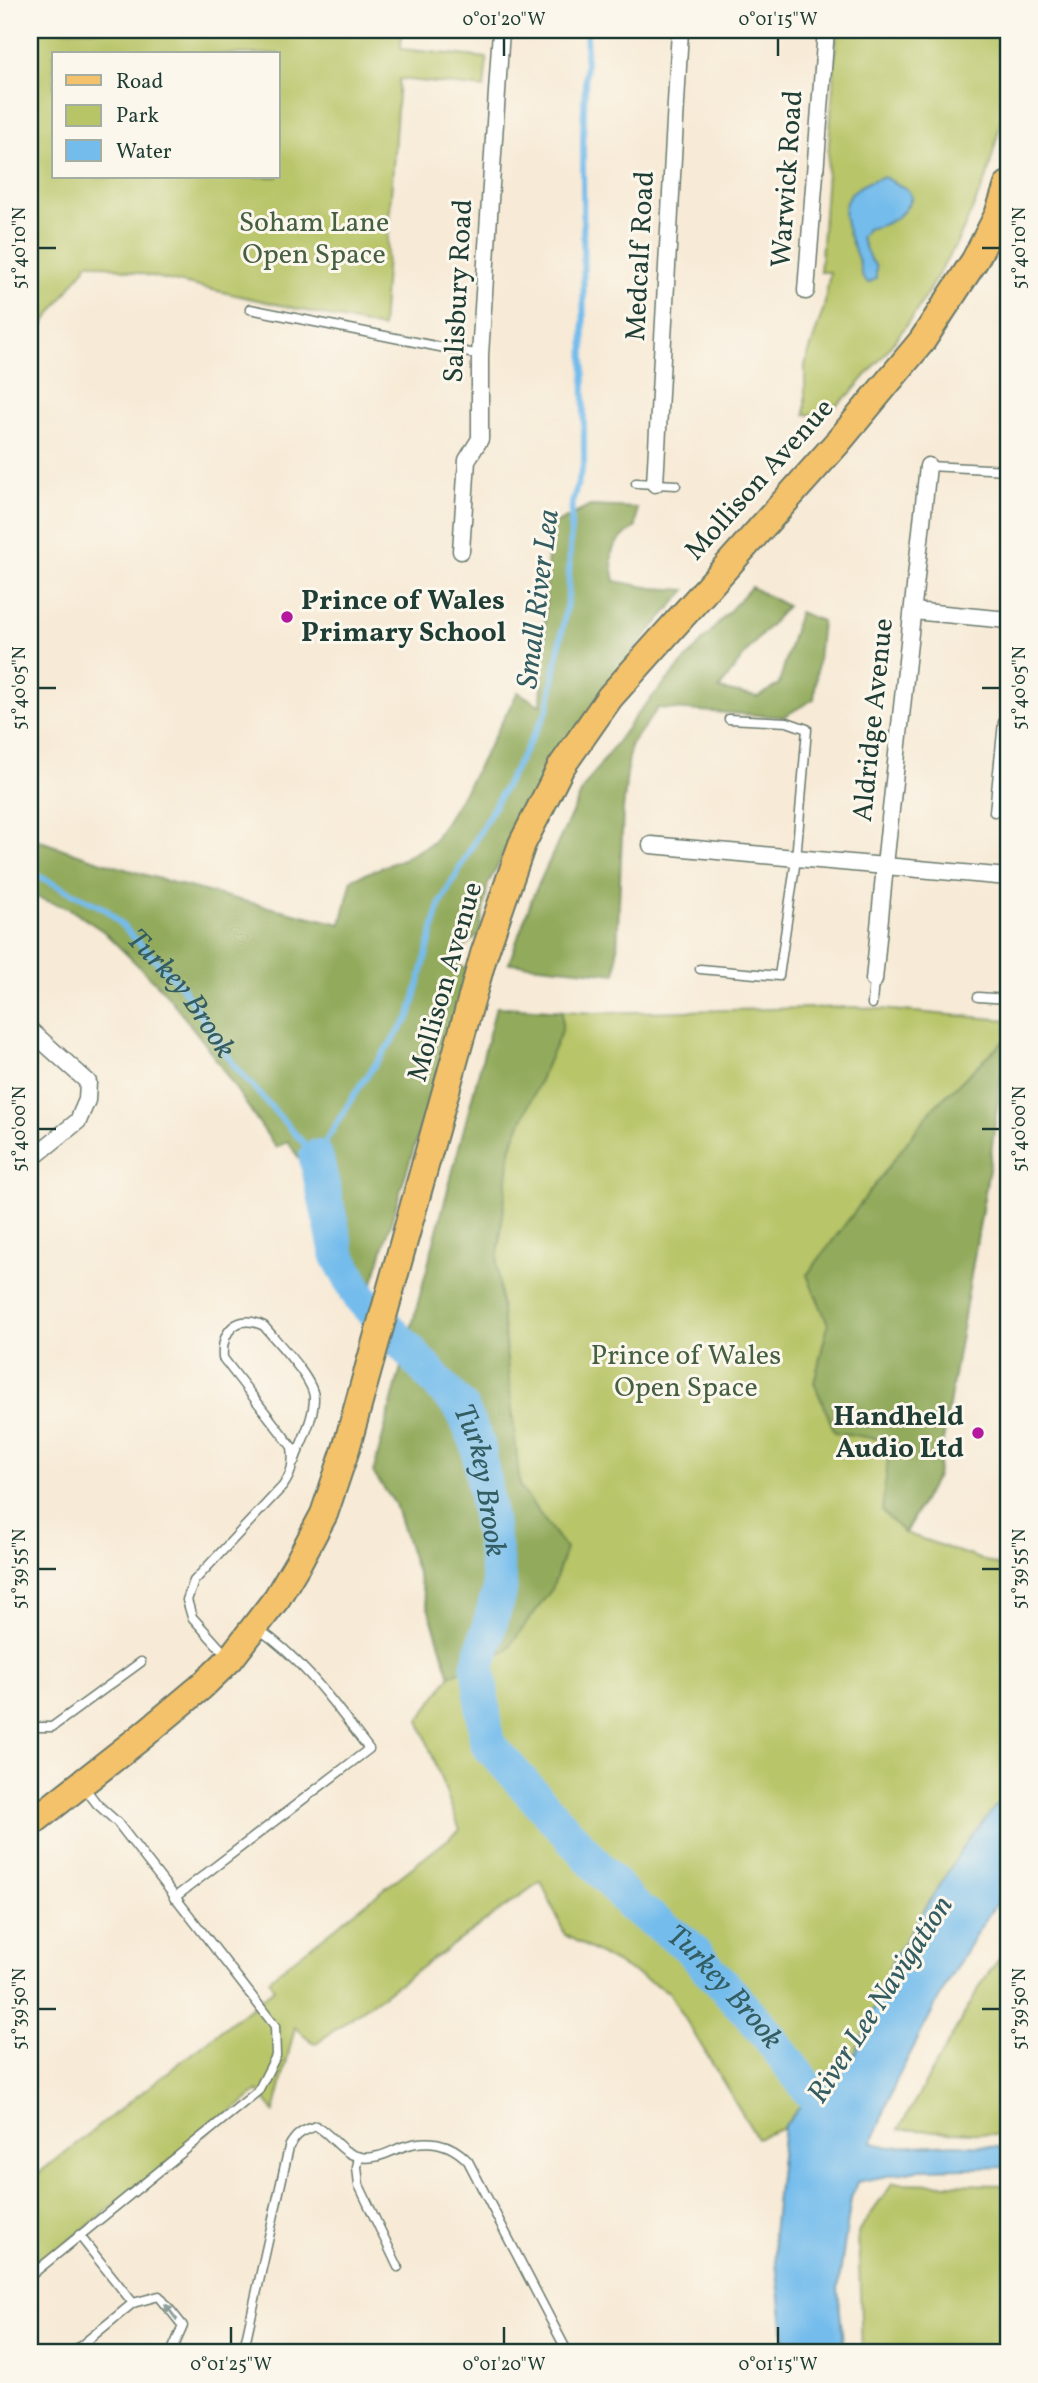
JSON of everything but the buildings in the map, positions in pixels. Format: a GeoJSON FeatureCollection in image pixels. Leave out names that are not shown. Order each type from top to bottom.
{"type":"FeatureCollection","features":[{"type":"Feature","properties":{"kind":"main road","name":"Mollison Avenue"},"geometry":{"type":"LineString","coordinates":[[35,1809],[82,1785],[201,1687],[230,1659],[256,1627],[299,1561],[324,1514],[346,1449],[484,954],[522,844],[561,767],[610,697],[838,442],[922,341],[975,260],[998,215],[1008,185]]}},
{"type":"Feature","properties":{"kind":"street","name":"Salisbury Road"},"geometry":{"type":"LineString","coordinates":[[461,551],[467,460],[480,439],[480,355],[501,30]]}},
{"type":"Feature","properties":{"kind":"street","name":"Medcalf Road"},"geometry":{"type":"LineString","coordinates":[[655,484],[680,30]]}},
{"type":"Feature","properties":{"kind":"street","name":"Warwick Road"},"geometry":{"type":"LineString","coordinates":[[806,291],[827,30]]}},
{"type":"Feature","properties":{"kind":"street","name":"Aldridge Avenue"},"geometry":{"type":"LineString","coordinates":[[874,980],[928,466]]}},
{"type":"Feature","properties":{"kind":"street"},"geometry":{"type":"LineString","coordinates":[[913,611],[1008,620]]}},
{"type":"Feature","properties":{"kind":"street"},"geometry":{"type":"LineString","coordinates":[[651,845],[1008,877]]}},
{"type":"Feature","properties":{"kind":"street"},"geometry":{"type":"LineString","coordinates":[[30,1030],[88,1082],[87,1100],[78,1121],[30,1160]]}},
{"type":"Feature","properties":{"kind":"lane"},"geometry":{"type":"LineString","coordinates":[[250,309],[480,355]]}},
{"type":"Feature","properties":{"kind":"lane"},"geometry":{"type":"LineString","coordinates":[[928,466],[1008,470]]}},
{"type":"Feature","properties":{"kind":"lane"},"geometry":{"type":"LineString","coordinates":[[636,483],[676,485]]}},
{"type":"Feature","properties":{"kind":"lane"},"geometry":{"type":"LineString","coordinates":[[700,970],[779,976],[796,859],[807,729],[787,722],[729,719]]}},
{"type":"Feature","properties":{"kind":"lane"},"geometry":{"type":"LineString","coordinates":[[993,812],[1004,754],[1003,722]]}},
{"type":"Feature","properties":{"kind":"lane"},"geometry":{"type":"LineString","coordinates":[[872,1004],[874,980]]}},
{"type":"Feature","properties":{"kind":"lane"},"geometry":{"type":"LineString","coordinates":[[978,997],[1008,999]]}},
{"type":"Feature","properties":{"kind":"lane"},"geometry":{"type":"LineString","coordinates":[[230,1659],[192,1617],[187,1600],[194,1581],[290,1476],[313,1409],[314,1395],[309,1383],[264,1326],[254,1321],[234,1325],[226,1334],[222,1346],[223,1358],[292,1447],[294,1462]]}},
{"type":"Feature","properties":{"kind":"lane"},"geometry":{"type":"LineString","coordinates":[[174,1898],[369,1749],[308,1671],[256,1627]]}},
{"type":"Feature","properties":{"kind":"lane"},"geometry":{"type":"LineString","coordinates":[[30,1719],[35,1727],[52,1727],[141,1662]]}},
{"type":"Feature","properties":{"kind":"lane"},"geometry":{"type":"LineString","coordinates":[[30,2276],[258,2091],[276,2056],[275,2026],[117,1822],[97,1804],[82,1785]]}},
{"type":"Feature","properties":{"kind":"lane"},"geometry":{"type":"LineString","coordinates":[[243,2353],[289,2147],[294,2137],[316,2126],[327,2132],[337,2146],[359,2157],[384,2155],[416,2142],[450,2146],[460,2152],[468,2161],[568,2353]]}},
{"type":"Feature","properties":{"kind":"lane"},"geometry":{"type":"LineString","coordinates":[[359,2157],[359,2185],[398,2267]]}},
{"type":"Feature","properties":{"kind":"lane"},"geometry":{"type":"LineString","coordinates":[[79,2235],[132,2303]]}},
{"type":"Feature","properties":{"kind":"lane"},"geometry":{"type":"LineString","coordinates":[[72,2353],[132,2303],[159,2296],[183,2326],[171,2353]]}},
{"type":"Feature","properties":{"kind":"green space","name":"Soham Lane Open Space"},"geometry":{"type":"Polygon","coordinates":[[[30,30],[402,30],[401,49],[487,58],[484,88],[399,79],[382,328],[89,262],[30,342],[30,30]]]}},
{"type":"Feature","properties":{"kind":"green space"},"geometry":{"type":"Polygon","coordinates":[[[837,30],[1008,30],[1008,93],[987,177],[958,241],[916,312],[883,356],[851,393],[823,416],[805,414],[805,365],[824,307],[830,272],[820,272],[837,30]]]}},
{"type":"Feature","properties":{"kind":"green space"},"geometry":{"type":"Polygon","coordinates":[[[590,506],[637,508],[636,527],[620,539],[613,549],[615,581],[652,588],[686,590],[643,639],[576,730],[541,784],[488,884],[479,934],[450,959],[471,972],[362,1319],[344,1295],[330,1258],[311,1178],[288,1141],[276,1148],[206,1045],[163,990],[103,931],[68,908],[30,895],[30,837],[145,875],[341,924],[352,879],[403,859],[432,843],[467,787],[518,692],[541,706],[549,527],[590,506]]]}},
{"type":"Feature","properties":{"kind":"green space"},"geometry":{"type":"Polygon","coordinates":[[[751,587],[787,606],[749,649],[719,689],[758,697],[779,684],[799,612],[822,621],[814,699],[783,717],[658,708],[630,746],[623,810],[616,974],[509,963],[533,896],[584,787],[638,713],[751,587]]]}},
{"type":"Feature","properties":{"kind":"green space"},"geometry":{"type":"Polygon","coordinates":[[[496,1007],[562,1011],[562,1030],[511,1146],[497,1264],[520,1487],[566,1549],[552,1589],[506,1651],[450,1676],[395,1504],[373,1473],[496,1007]]]}},
{"type":"Feature","properties":{"kind":"green space","name":"Prince of Wales Open Space"},"geometry":{"type":"Polygon","coordinates":[[[506,1007],[594,1013],[856,1007],[1008,1020],[989,1168],[937,1476],[905,1533],[1008,1569],[1008,1792],[968,1840],[894,1958],[855,2054],[827,2073],[782,2129],[757,2138],[669,1992],[565,1935],[541,1881],[315,2044],[295,2027],[274,2112],[258,2091],[30,2272],[30,2180],[274,1989],[269,1979],[460,1830],[419,1720],[450,1676],[395,1504],[506,1007]]]}},
{"type":"Feature","properties":{"kind":"green space"},"geometry":{"type":"Polygon","coordinates":[[[1006,1039],[989,1168],[937,1476],[904,1533],[882,1511],[890,1441],[835,1432],[814,1383],[828,1324],[807,1275],[932,1109],[1006,1039]]]}},
{"type":"Feature","properties":{"kind":"green space"},"geometry":{"type":"Polygon","coordinates":[[[1008,1947],[1008,2135],[899,2129],[985,1978],[1008,1947]]]}},
{"type":"Feature","properties":{"kind":"green space"},"geometry":{"type":"Polygon","coordinates":[[[893,2183],[1008,2185],[1008,2353],[862,2353],[858,2232],[893,2183]]]}},
{"type":"Feature","properties":{"kind":"water"},"geometry":{"type":"Polygon","coordinates":[[[883,177],[907,189],[912,197],[899,215],[888,223],[867,229],[861,238],[876,266],[876,279],[868,283],[862,275],[848,231],[845,208],[854,190],[883,177]]]}},
{"type":"Feature","properties":{"kind":"water","name":"River Lee Navigation"},"geometry":{"type":"Polygon","coordinates":[[[1008,1791],[1008,1886],[947,1983],[897,2079],[872,2143],[891,2147],[956,2144],[1008,2148],[1008,2167],[921,2169],[857,2182],[851,2198],[838,2289],[844,2353],[786,2353],[773,2234],[784,2127],[827,2073],[855,2054],[894,1958],[968,1840],[1008,1791]]]}},
{"type":"Feature","properties":{"kind":"waterway","name":"Small River Lea"},"geometry":{"type":"LineString","coordinates":[[30,872],[107,910],[182,987],[236,1068],[316,1157],[359,1087],[410,1016],[440,904],[548,709],[568,597],[572,503],[584,463],[583,138],[587,30]]}},
{"type":"Feature","properties":{"kind":"waterway","name":"Turkey Brook"},"geometry":{"type":"LineString","coordinates":[[316,1157],[338,1255],[360,1297],[462,1409],[478,1445],[500,1588],[478,1666],[487,1743],[632,1905],[686,1944],[759,2024],[835,2124]]}},
{"type":"Feature","properties":{"kind":"place","name":"Prince of Wales Primary School"},"geometry":{"type":"Point","coordinates":[287,617]}},
{"type":"Feature","properties":{"kind":"place","name":"Handheld Audio Ltd"},"geometry":{"type":"Point","coordinates":[978,1433]}}]}
